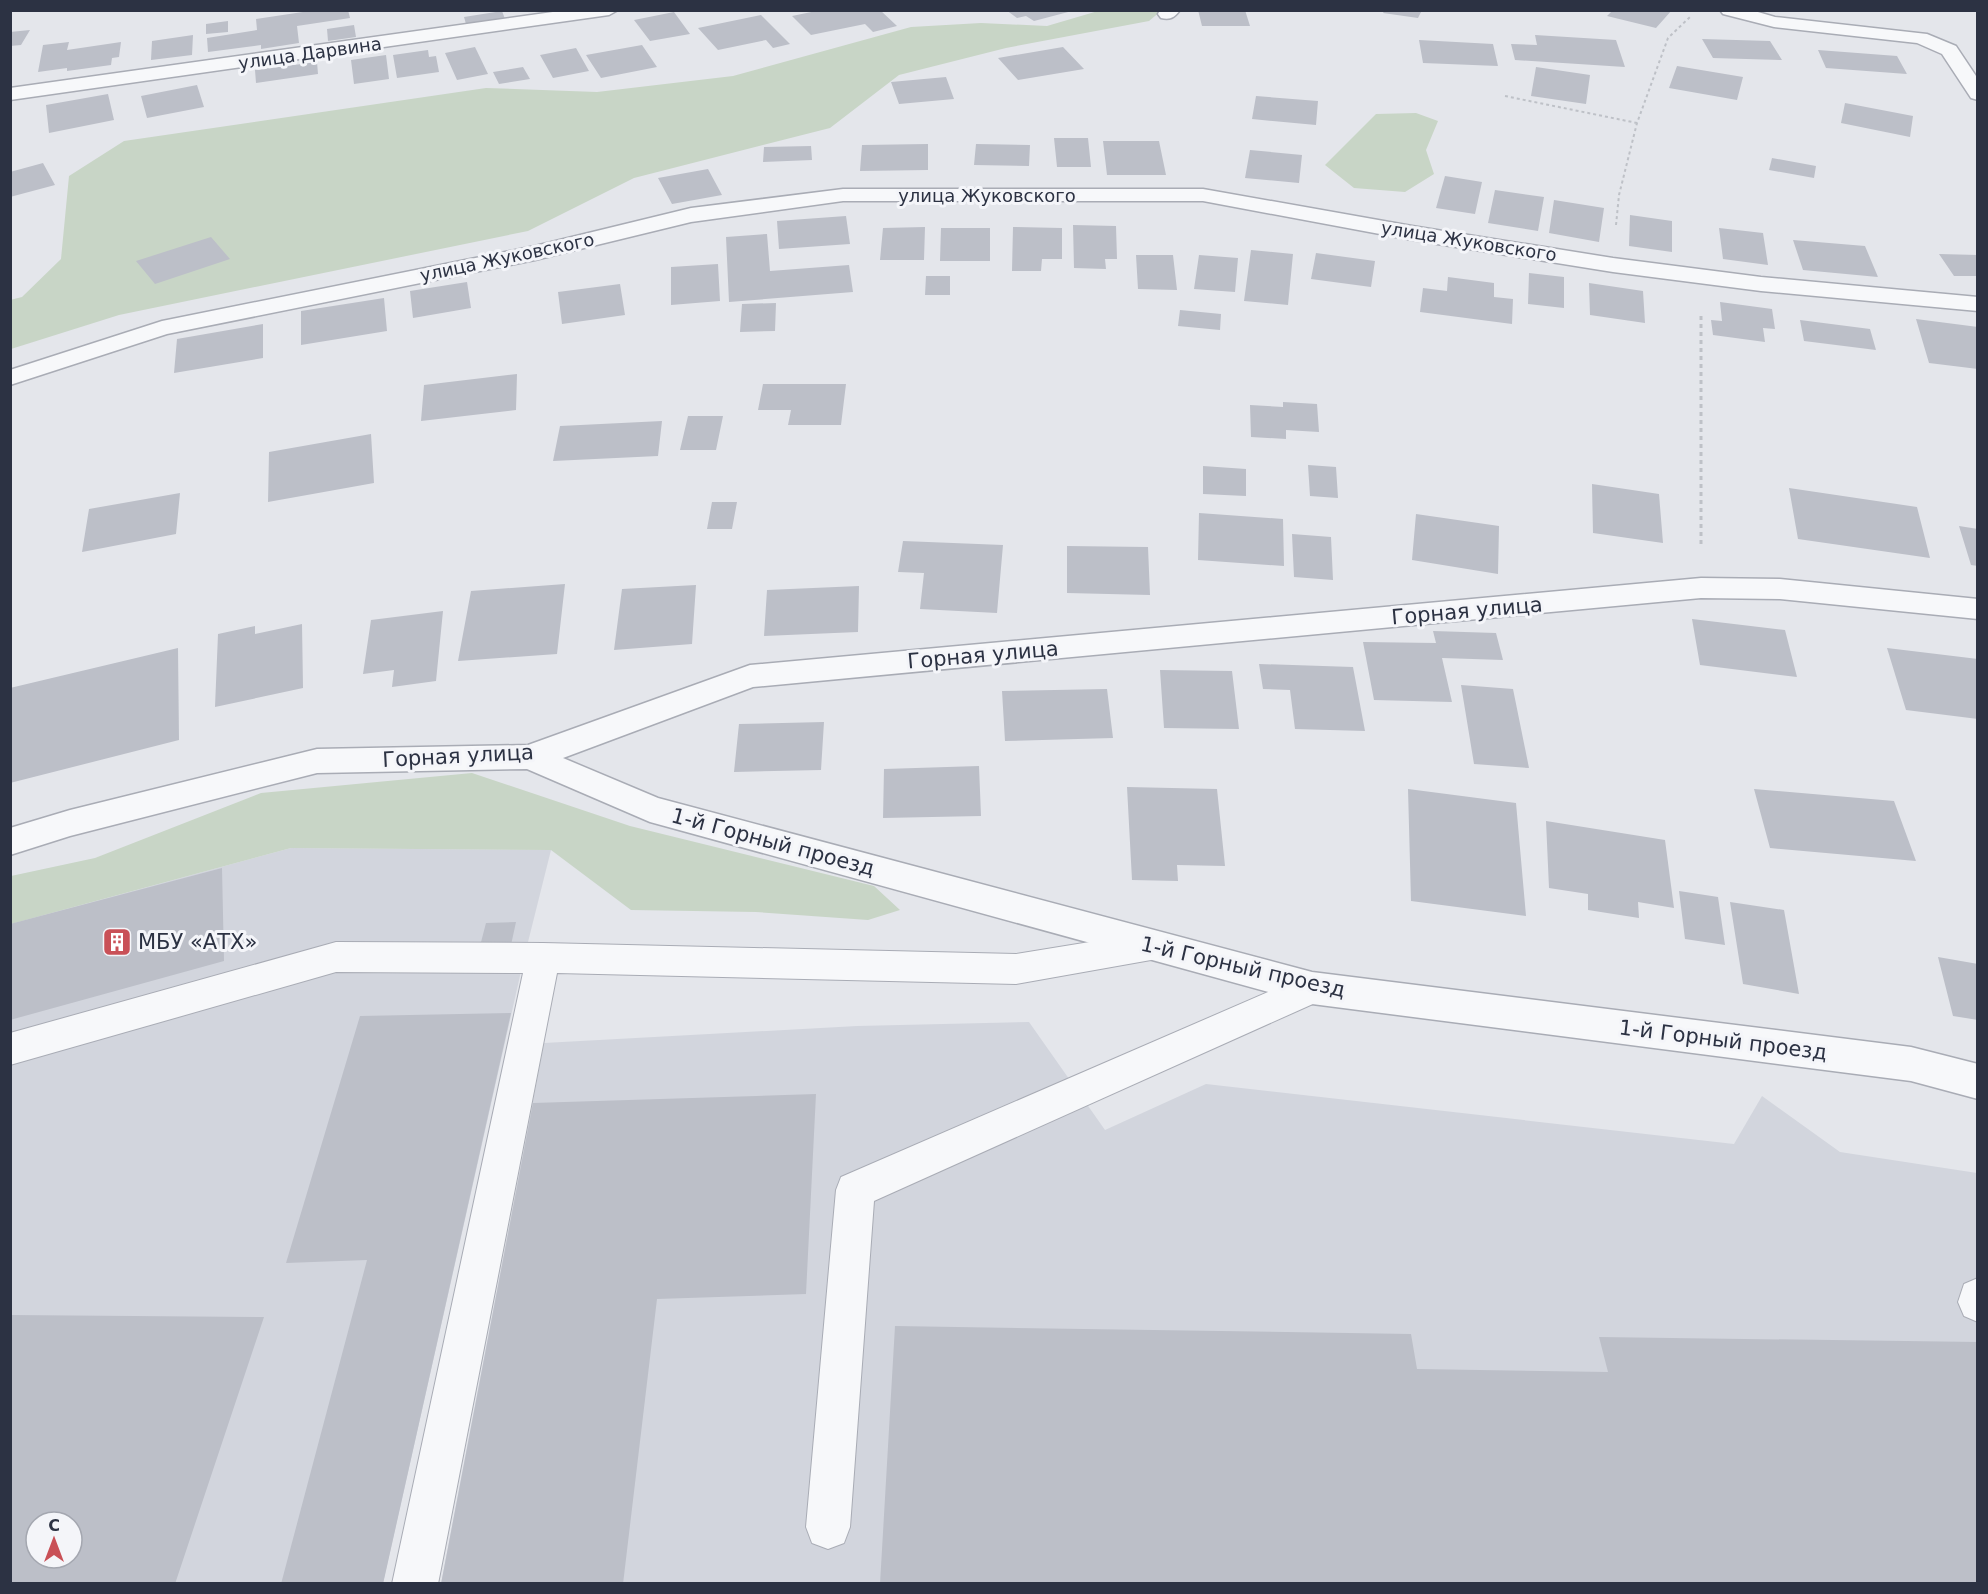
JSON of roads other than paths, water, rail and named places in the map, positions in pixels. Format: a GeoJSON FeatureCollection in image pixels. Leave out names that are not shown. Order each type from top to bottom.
{"type":"FeatureCollection","features":[{"type":"Feature","properties":{"kind":"street","name":"улица Дарвина"},"geometry":{"type":"LineString","coordinates":[[10,94],[609,10]]}},
{"type":"Feature","properties":{"kind":"street"},"geometry":{"type":"LineString","coordinates":[[1729,10],[1774,22],[1921,38],[1949,50],[1977,94]]}},
{"type":"Feature","properties":{"kind":"street","name":"улица Жуковского"},"geometry":{"type":"LineString","coordinates":[[10,378],[162,328],[535,253],[691,215],[843,195],[1203,195],[1412,233],[1613,265],[1977,304]]}},
{"type":"Feature","properties":{"kind":"street","name":"Горная улица"},"geometry":{"type":"LineString","coordinates":[[10,842],[70,823],[317,761],[530,757],[750,676],[1701,588],[1780,589],[1977,609]]}},
{"type":"Feature","properties":{"kind":"street","name":"1-й Горный проезд"},"geometry":{"type":"LineString","coordinates":[[530,757],[650,809],[1312,988],[1911,1064],[1977,1082]]}},
{"type":"Feature","properties":{"kind":"lane"},"geometry":{"type":"LineString","coordinates":[[10,1049],[336,957],[543,958],[1016,969],[1151,946]]}},
{"type":"Feature","properties":{"kind":"lane"},"geometry":{"type":"LineString","coordinates":[[415,1584],[543,958]]}},
{"type":"Feature","properties":{"kind":"lane"},"geometry":{"type":"LineString","coordinates":[[828,1527],[855,1190],[1312,988]]}},
{"type":"Feature","properties":{"kind":"place","name":"МБУ «АТХ»"},"geometry":{"type":"Point","coordinates":[117,942]}}]}
